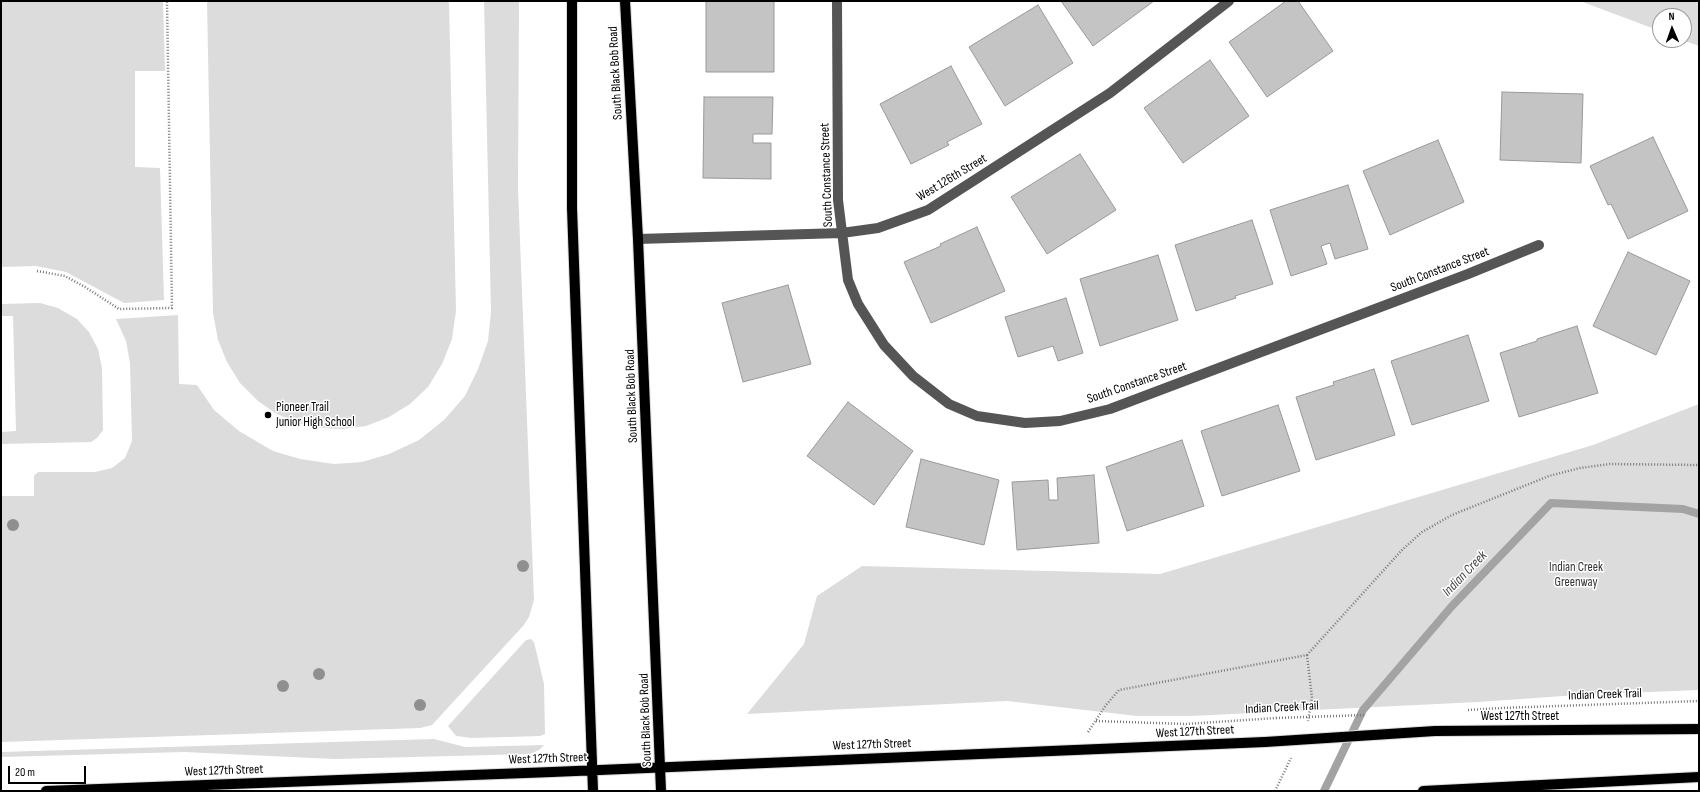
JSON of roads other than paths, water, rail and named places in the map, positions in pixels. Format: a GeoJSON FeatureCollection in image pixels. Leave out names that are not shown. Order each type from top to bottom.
{"type":"FeatureCollection","features":[{"type":"Feature","properties":{"kind":"main road"},"geometry":{"type":"LineString","coordinates":[[572,1],[572,215],[593,791]]}},
{"type":"Feature","properties":{"kind":"main road","name":"South Black Bob Road"},"geometry":{"type":"LineString","coordinates":[[624,1],[638,239],[661,791]]}},
{"type":"Feature","properties":{"kind":"main road","name":"West 127th Street"},"geometry":{"type":"LineString","coordinates":[[46,791],[1265,742],[1435,731],[1699,730]]}},
{"type":"Feature","properties":{"kind":"main road"},"geometry":{"type":"LineString","coordinates":[[1423,791],[1699,777]]}},
{"type":"Feature","properties":{"kind":"street","name":"South Constance Street"},"geometry":{"type":"LineString","coordinates":[[837,1],[838,200],[848,280],[858,304],[884,345],[913,376],[949,404],[977,416],[1025,423],[1060,421],[1110,409],[1468,274],[1539,245]]}},
{"type":"Feature","properties":{"kind":"street","name":"West 126th Street"},"geometry":{"type":"LineString","coordinates":[[638,239],[842,233],[878,228],[928,210],[1110,93],[1229,1]]}},
{"type":"Feature","properties":{"kind":"waterway","name":"Indian Creek"},"geometry":{"type":"LineString","coordinates":[[1324,791],[1363,710],[1452,606],[1551,503],[1683,509],[1699,514]]}},
{"type":"Feature","properties":{"kind":"place","name":"Pioneer Trail Junior High School"},"geometry":{"type":"Point","coordinates":[268,415]}},
{"type":"Feature","properties":{"kind":"park label","name":"Indian Creek Greenway"},"geometry":{"type":"Point","coordinates":[1576,576]}}]}
